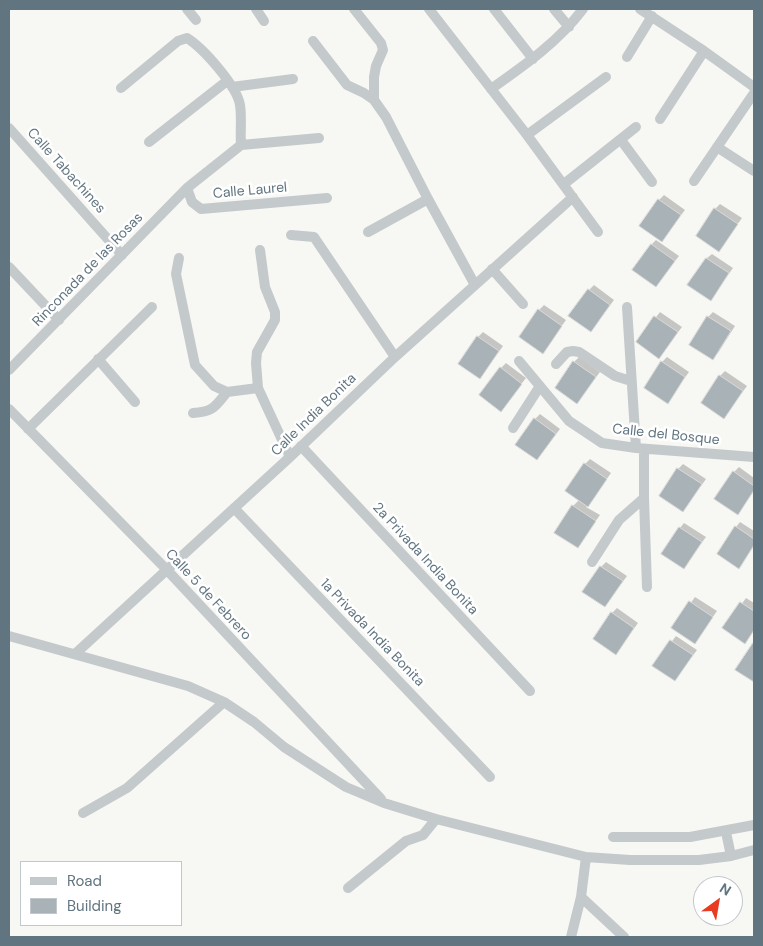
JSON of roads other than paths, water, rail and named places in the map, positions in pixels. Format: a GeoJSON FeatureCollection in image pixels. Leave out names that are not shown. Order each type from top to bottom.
{"type":"FeatureCollection","features":[{"type":"Feature","properties":{"kind":"street"},"geometry":{"type":"LineString","coordinates":[[187,9],[196,20]]}},
{"type":"Feature","properties":{"kind":"street"},"geometry":{"type":"LineString","coordinates":[[256,9],[264,21]]}},
{"type":"Feature","properties":{"kind":"street"},"geometry":{"type":"LineString","coordinates":[[354,9],[381,43],[383,50],[376,66],[374,77],[374,100]]}},
{"type":"Feature","properties":{"kind":"street"},"geometry":{"type":"LineString","coordinates":[[429,9],[527,135],[598,232]]}},
{"type":"Feature","properties":{"kind":"street"},"geometry":{"type":"LineString","coordinates":[[494,9],[533,59]]}},
{"type":"Feature","properties":{"kind":"street"},"geometry":{"type":"LineString","coordinates":[[554,9],[569,27]]}},
{"type":"Feature","properties":{"kind":"street"},"geometry":{"type":"LineString","coordinates":[[491,89],[533,59],[569,27],[583,9]]}},
{"type":"Feature","properties":{"kind":"street"},"geometry":{"type":"LineString","coordinates":[[640,9],[754,87]]}},
{"type":"Feature","properties":{"kind":"street"},"geometry":{"type":"LineString","coordinates":[[627,58],[652,16]]}},
{"type":"Feature","properties":{"kind":"street"},"geometry":{"type":"LineString","coordinates":[[121,88],[178,41],[187,38],[198,45],[230,84],[240,104],[241,145],[320,138]]}},
{"type":"Feature","properties":{"kind":"street"},"geometry":{"type":"LineString","coordinates":[[313,41],[347,85],[374,100],[386,117],[428,200],[475,285]]}},
{"type":"Feature","properties":{"kind":"street"},"geometry":{"type":"LineString","coordinates":[[660,119],[704,51]]}},
{"type":"Feature","properties":{"kind":"street"},"geometry":{"type":"LineString","coordinates":[[527,135],[606,77]]}},
{"type":"Feature","properties":{"kind":"street"},"geometry":{"type":"LineString","coordinates":[[149,142],[230,84],[293,79]]}},
{"type":"Feature","properties":{"kind":"street"},"geometry":{"type":"LineString","coordinates":[[694,182],[754,93]]}},
{"type":"Feature","properties":{"kind":"street"},"geometry":{"type":"LineString","coordinates":[[564,184],[636,127]]}},
{"type":"Feature","properties":{"kind":"street","name":"Calle Tabachines"},"geometry":{"type":"LineString","coordinates":[[9,128],[122,255]]}},
{"type":"Feature","properties":{"kind":"street"},"geometry":{"type":"LineString","coordinates":[[621,140],[652,182]]}},
{"type":"Feature","properties":{"kind":"street","name":"Rinconada de las Rosas"},"geometry":{"type":"LineString","coordinates":[[9,370],[187,188],[241,145]]}},
{"type":"Feature","properties":{"kind":"street"},"geometry":{"type":"LineString","coordinates":[[717,147],[754,171]]}},
{"type":"Feature","properties":{"kind":"street","name":"Calle Laurel"},"geometry":{"type":"LineString","coordinates":[[187,188],[192,202],[201,208],[327,198]]}},
{"type":"Feature","properties":{"kind":"street","name":"Calle India Bonita"},"geometry":{"type":"LineString","coordinates":[[75,654],[290,457],[394,357],[573,197]]}},
{"type":"Feature","properties":{"kind":"street"},"geometry":{"type":"LineString","coordinates":[[368,232],[428,200]]}},
{"type":"Feature","properties":{"kind":"street"},"geometry":{"type":"LineString","coordinates":[[292,235],[314,237],[394,357]]}},
{"type":"Feature","properties":{"kind":"street"},"geometry":{"type":"LineString","coordinates":[[260,250],[265,287],[275,312],[275,320],[257,352],[258,388],[290,457]]}},
{"type":"Feature","properties":{"kind":"street"},"geometry":{"type":"LineString","coordinates":[[179,258],[176,274],[195,365],[214,386],[227,392],[258,388]]}},
{"type":"Feature","properties":{"kind":"street"},"geometry":{"type":"LineString","coordinates":[[9,267],[59,320]]}},
{"type":"Feature","properties":{"kind":"street"},"geometry":{"type":"LineString","coordinates":[[492,269],[523,304]]}},
{"type":"Feature","properties":{"kind":"street"},"geometry":{"type":"LineString","coordinates":[[28,429],[98,358],[152,307]]}},
{"type":"Feature","properties":{"kind":"street"},"geometry":{"type":"LineString","coordinates":[[627,307],[632,381],[644,498],[647,587]]}},
{"type":"Feature","properties":{"kind":"street"},"geometry":{"type":"LineString","coordinates":[[556,364],[567,352],[578,352],[615,376],[632,381]]}},
{"type":"Feature","properties":{"kind":"street"},"geometry":{"type":"LineString","coordinates":[[98,358],[135,402]]}},
{"type":"Feature","properties":{"kind":"street","name":"Calle del Bosque"},"geometry":{"type":"LineString","coordinates":[[520,360],[568,421],[602,443],[754,457]]}},
{"type":"Feature","properties":{"kind":"street"},"geometry":{"type":"LineString","coordinates":[[513,428],[540,386]]}},
{"type":"Feature","properties":{"kind":"street"},"geometry":{"type":"LineString","coordinates":[[193,414],[206,413],[227,392]]}},
{"type":"Feature","properties":{"kind":"street","name":"Calle 5 de Febrero"},"geometry":{"type":"LineString","coordinates":[[9,409],[166,570],[384,803]]}},
{"type":"Feature","properties":{"kind":"street","name":"2a Privada India Bonita"},"geometry":{"type":"LineString","coordinates":[[301,446],[530,691]]}},
{"type":"Feature","properties":{"kind":"street"},"geometry":{"type":"LineString","coordinates":[[592,562],[619,520],[644,498]]}},
{"type":"Feature","properties":{"kind":"street","name":"1a Privada India Bonita"},"geometry":{"type":"LineString","coordinates":[[234,508],[490,777]]}},
{"type":"Feature","properties":{"kind":"street"},"geometry":{"type":"LineString","coordinates":[[9,636],[188,686],[224,702],[254,722],[284,747],[346,787],[384,803],[436,819],[586,857],[630,860],[699,860],[731,856],[754,850]]}},
{"type":"Feature","properties":{"kind":"street"},"geometry":{"type":"LineString","coordinates":[[83,813],[126,788],[224,702]]}},
{"type":"Feature","properties":{"kind":"street"},"geometry":{"type":"LineString","coordinates":[[348,888],[406,842],[423,835],[436,819]]}},
{"type":"Feature","properties":{"kind":"street"},"geometry":{"type":"LineString","coordinates":[[613,837],[690,837],[726,832],[754,825]]}},
{"type":"Feature","properties":{"kind":"street"},"geometry":{"type":"LineString","coordinates":[[726,832],[731,856]]}},
{"type":"Feature","properties":{"kind":"street"},"geometry":{"type":"LineString","coordinates":[[571,937],[581,897],[586,857]]}},
{"type":"Feature","properties":{"kind":"street"},"geometry":{"type":"LineString","coordinates":[[581,897],[624,937]]}}]}
